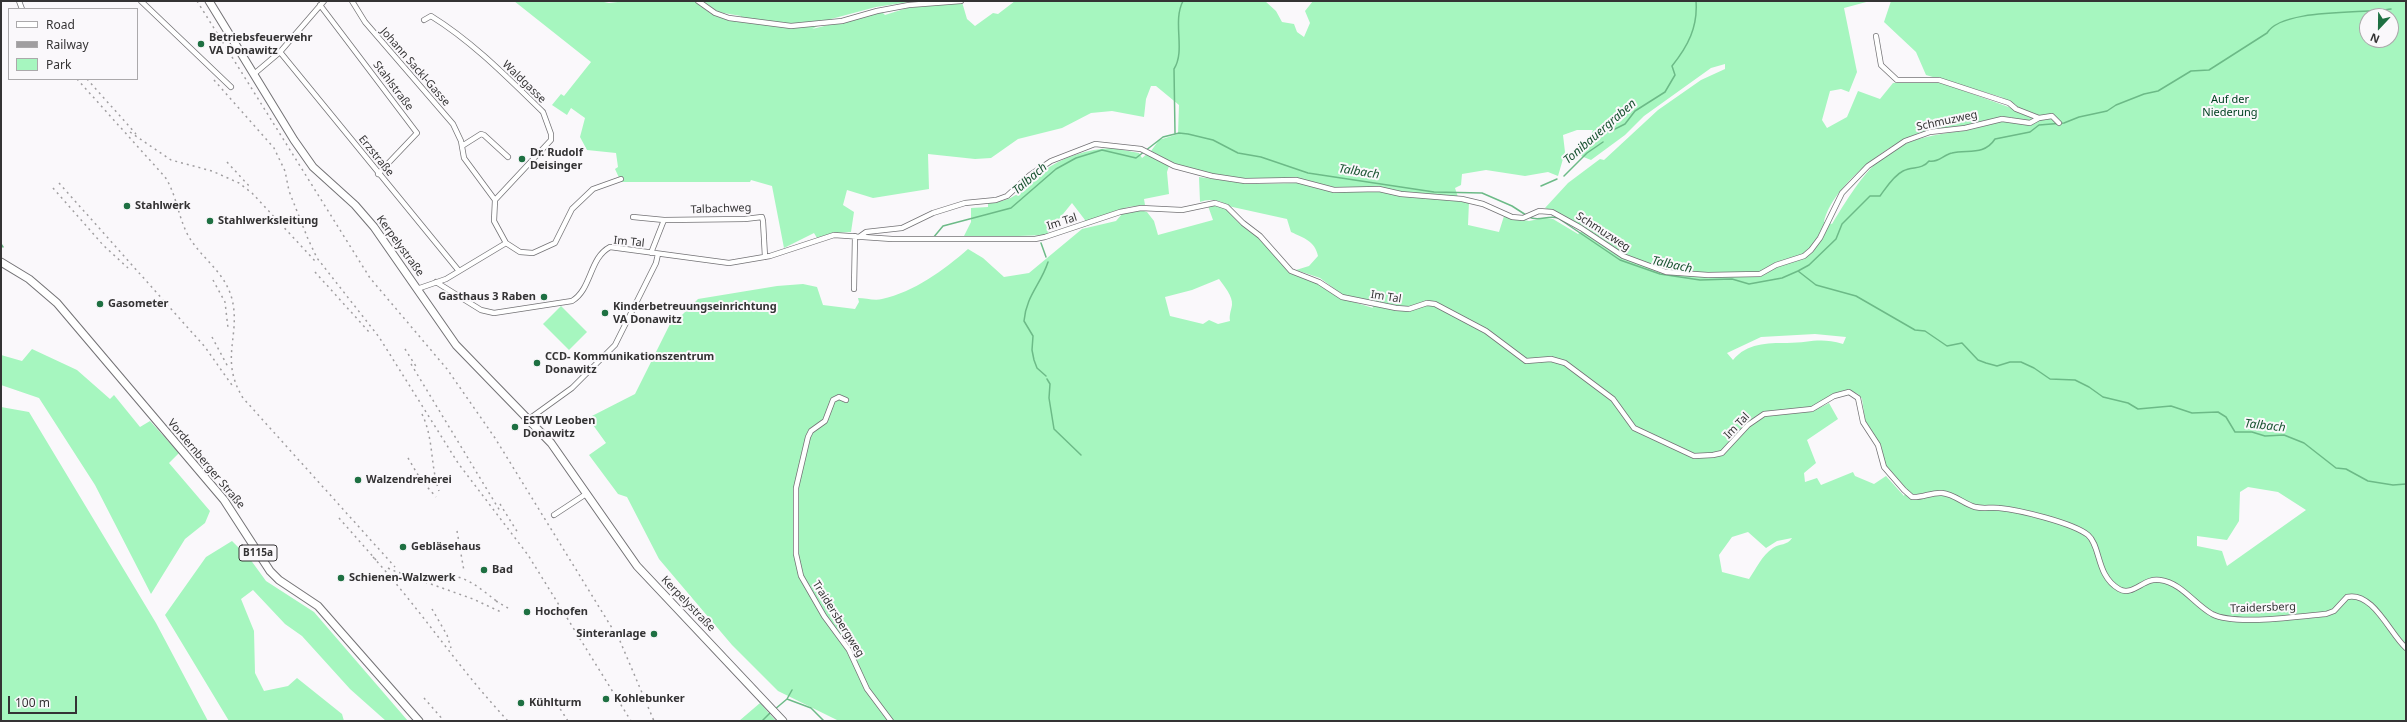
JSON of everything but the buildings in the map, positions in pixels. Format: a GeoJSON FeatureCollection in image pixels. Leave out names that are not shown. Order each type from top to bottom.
{"type":"FeatureCollection","features":[{"type":"Feature","properties":{"kind":"main road","name":"Kerpelystraße"},"geometry":{"type":"LineString","coordinates":[[210,1],[302,154],[312,167],[355,205],[374,227],[456,345],[529,419],[551,444],[637,566],[783,721]]}},
{"type":"Feature","properties":{"kind":"main road","name":"Vordernberger Straße"},"geometry":{"type":"LineString","coordinates":[[1,262],[29,279],[57,303],[231,509],[270,571],[284,583],[318,606],[419,721]]}},
{"type":"Feature","properties":{"kind":"street"},"geometry":{"type":"LineString","coordinates":[[141,1],[231,87]]}},
{"type":"Feature","properties":{"kind":"street"},"geometry":{"type":"LineString","coordinates":[[254,74],[280,52],[324,1]]}},
{"type":"Feature","properties":{"kind":"street","name":"Johann Sackl-Gasse"},"geometry":{"type":"LineString","coordinates":[[352,1],[365,22],[449,119],[457,132],[464,158],[468,166],[494,200]]}},
{"type":"Feature","properties":{"kind":"street"},"geometry":{"type":"LineString","coordinates":[[698,1],[715,13],[729,18],[791,26],[842,21],[877,11],[909,5],[961,1]]}},
{"type":"Feature","properties":{"kind":"street","name":"Stahlstraße"},"geometry":{"type":"LineString","coordinates":[[320,5],[416,133],[378,174]]}},
{"type":"Feature","properties":{"kind":"street","name":"Waldgasse"},"geometry":{"type":"LineString","coordinates":[[424,20],[431,16],[448,26],[497,68],[543,112],[547,120],[551,140],[494,200]]}},
{"type":"Feature","properties":{"kind":"street","name":"Schmuzweg"},"geometry":{"type":"LineString","coordinates":[[1539,211],[1552,212],[1563,216],[1623,256],[1666,272],[1708,275],[1760,274],[1776,265],[1804,256],[1811,250],[1820,238],[1842,193],[1873,162],[1905,141],[1930,132],[1965,128],[2002,119],[2030,123],[2039,118],[2037,115],[2016,109],[2009,103],[1939,80],[1897,80],[1881,65],[1876,36]]}},
{"type":"Feature","properties":{"kind":"street","name":"Erzstraße"},"geometry":{"type":"LineString","coordinates":[[280,52],[378,174],[460,271]]}},
{"type":"Feature","properties":{"kind":"street"},"geometry":{"type":"LineString","coordinates":[[2039,118],[2052,116],[2059,123]]}},
{"type":"Feature","properties":{"kind":"street"},"geometry":{"type":"LineString","coordinates":[[462,146],[481,134],[508,157]]}},
{"type":"Feature","properties":{"kind":"street","name":"Im Tal"},"geometry":{"type":"LineString","coordinates":[[857,237],[866,232],[902,228],[934,213],[965,203],[996,200],[1007,196],[1030,175],[1051,161],[1095,144],[1141,149],[1174,166],[1212,176],[1245,181],[1296,180],[1334,190],[1379,189],[1401,194],[1462,199],[1483,204],[1512,217],[1523,218],[1539,211]]}},
{"type":"Feature","properties":{"kind":"street"},"geometry":{"type":"LineString","coordinates":[[494,200],[494,221],[506,243],[520,252],[533,253],[556,243],[572,209],[593,189],[621,179]]}},
{"type":"Feature","properties":{"kind":"street","name":"Im Tal"},"geometry":{"type":"LineString","coordinates":[[436,282],[481,310],[494,313],[572,301],[579,297],[599,257],[610,247],[729,263],[765,257],[834,235],[945,240],[1035,239],[1141,208],[1182,210],[1215,203],[1227,206],[1243,224],[1260,236],[1286,266],[1296,274],[1319,282],[1349,300],[1409,309],[1427,303],[1435,304],[1486,331],[1526,361],[1551,360],[1565,363],[1613,398],[1634,428],[1684,452],[1705,456],[1722,453],[1748,425],[1764,414],[1812,410],[1834,396],[1849,392],[1858,398],[1863,422],[1878,445],[1880,458]]}},
{"type":"Feature","properties":{"kind":"street","name":"Talbachweg"},"geometry":{"type":"LineString","coordinates":[[633,217],[664,220],[745,220],[762,217],[765,257]]}},
{"type":"Feature","properties":{"kind":"street"},"geometry":{"type":"LineString","coordinates":[[651,253],[664,220]]}},
{"type":"Feature","properties":{"kind":"street"},"geometry":{"type":"LineString","coordinates":[[854,290],[857,237]]}},
{"type":"Feature","properties":{"kind":"street"},"geometry":{"type":"LineString","coordinates":[[417,289],[460,271],[506,243]]}},
{"type":"Feature","properties":{"kind":"street"},"geometry":{"type":"LineString","coordinates":[[529,419],[572,388],[615,346],[656,263],[658,254]]}},
{"type":"Feature","properties":{"kind":"street","name":"Traidersbergweg"},"geometry":{"type":"LineString","coordinates":[[846,400],[839,398],[833,400],[825,421],[811,431],[808,437],[796,488],[796,554],[801,576],[824,616],[849,650],[868,689],[891,721]]}},
{"type":"Feature","properties":{"kind":"street","name":"Traidersberg"},"geometry":{"type":"LineString","coordinates":[[1880,458],[1887,472],[1912,497],[1944,493],[1974,507],[1994,507],[2034,513],[2085,533],[2093,541],[2098,562],[2104,574],[2117,588],[2124,592],[2130,591],[2144,582],[2159,579],[2181,588],[2212,614],[2226,619],[2326,614],[2334,611],[2347,597],[2354,596],[2376,609],[2398,641],[2406,648]]}},
{"type":"Feature","properties":{"kind":"street"},"geometry":{"type":"LineString","coordinates":[[554,515],[586,494]]}},
{"type":"Feature","properties":{"kind":"green space","name":"Auf der Niederung"},"geometry":{"type":"Polygon","coordinates":[[[514,1],[599,1],[609,3],[626,1],[694,1],[710,13],[740,22],[741,16],[718,12],[702,1],[916,1],[876,7],[831,19],[812,29],[882,12],[885,15],[907,8],[962,2],[967,19],[975,26],[993,13],[998,14],[1015,1],[1265,1],[1276,11],[1282,22],[1294,24],[1297,32],[1304,37],[1310,23],[1305,11],[1313,1],[1870,1],[1844,8],[1857,72],[1849,92],[1841,89],[1830,91],[1822,120],[1827,128],[1847,117],[1858,91],[1880,99],[1893,83],[1927,80],[1937,81],[2014,109],[2016,105],[2001,97],[1926,75],[1916,52],[1884,22],[1891,1],[2406,1],[2406,721],[839,721],[778,691],[732,645],[659,559],[627,497],[618,494],[589,455],[606,443],[588,418],[635,394],[671,322],[678,319],[698,299],[777,286],[803,284],[817,287],[823,305],[855,309],[859,302],[858,298],[879,300],[894,296],[917,286],[949,265],[968,249],[983,258],[1004,277],[1029,273],[1082,229],[1116,221],[1122,214],[1141,210],[1147,212],[1154,221],[1158,235],[1213,220],[1208,206],[1215,204],[1224,207],[1238,222],[1264,241],[1286,269],[1292,274],[1316,282],[1347,300],[1373,308],[1371,302],[1344,296],[1320,278],[1296,270],[1309,266],[1318,256],[1312,243],[1291,232],[1287,219],[1228,206],[1215,200],[1200,202],[1199,177],[1250,184],[1301,183],[1339,192],[1374,190],[1410,197],[1469,202],[1468,225],[1499,232],[1504,216],[1529,221],[1544,218],[1553,219],[1578,234],[1585,229],[1563,215],[1545,208],[1568,183],[1600,159],[1604,160],[1658,110],[1701,80],[1725,69],[1725,64],[1711,68],[1644,116],[1625,135],[1591,160],[1581,156],[1593,130],[1577,130],[1563,135],[1565,152],[1558,176],[1548,172],[1525,176],[1486,170],[1462,174],[1461,185],[1455,188],[1458,197],[1413,194],[1372,187],[1337,188],[1295,179],[1234,178],[1185,169],[1151,151],[1159,140],[1178,134],[1179,105],[1156,86],[1151,86],[1146,99],[1144,117],[1112,111],[1091,113],[1062,128],[1018,139],[991,158],[975,159],[928,154],[929,189],[873,198],[847,190],[843,205],[854,212],[851,232],[833,233],[817,238],[814,233],[784,248],[772,186],[751,180],[750,182],[621,182],[615,169],[618,167],[616,153],[587,150],[580,137],[585,118],[571,108],[567,115],[552,105],[561,94],[564,96],[591,62],[514,1]],[[2012,117],[1922,132],[1893,146],[1863,168],[1838,194],[1829,208],[1824,222],[1832,224],[1858,184],[1870,169],[1883,157],[1898,147],[1916,140],[1937,135],[1969,130],[1999,122],[2011,121],[2012,117]],[[1219,279],[1192,290],[1165,297],[1170,316],[1203,324],[1209,320],[1218,324],[1230,321],[1232,305],[1231,298],[1228,291],[1219,279]],[[1815,334],[1761,337],[1727,353],[1733,360],[1745,350],[1758,345],[1821,341],[1843,344],[1846,337],[1815,334]],[[1848,390],[1834,394],[1818,405],[1803,410],[1777,410],[1761,414],[1752,419],[1742,429],[1744,431],[1765,416],[1817,409],[1829,403],[1838,419],[1807,440],[1816,463],[1804,473],[1805,482],[1817,478],[1821,485],[1853,472],[1855,476],[1874,484],[1886,476],[1904,496],[1907,489],[1885,466],[1881,446],[1865,420],[1862,399],[1858,394],[1848,390]],[[2248,487],[2240,492],[2239,521],[2227,540],[2197,536],[2197,546],[2222,551],[2227,566],[2306,510],[2278,492],[2248,487]],[[1748,532],[1732,537],[1719,555],[1722,572],[1749,579],[1762,558],[1769,551],[1776,546],[1790,541],[1792,538],[1777,541],[1766,548],[1748,532]]]}},
{"type":"Feature","properties":{"kind":"green space"},"geometry":{"type":"Polygon","coordinates":[[[1112,148],[1139,153],[1142,158],[1147,154],[1169,166],[1167,172],[1169,194],[1144,199],[1145,205],[1128,207],[1084,223],[1085,220],[1072,203],[1046,235],[963,238],[971,222],[971,208],[988,207],[988,203],[999,202],[1014,196],[1042,172],[1067,158],[1094,150],[1112,148]]]}},
{"type":"Feature","properties":{"kind":"green space"},"geometry":{"type":"Polygon","coordinates":[[[561,306],[587,332],[569,350],[543,324],[561,306]]]}},
{"type":"Feature","properties":{"kind":"green space"},"geometry":{"type":"Polygon","coordinates":[[[32,349],[77,370],[110,399],[114,395],[140,427],[150,421],[179,453],[169,463],[210,511],[205,523],[185,539],[151,594],[95,485],[39,398],[1,385],[1,355],[22,361],[32,349]]]}},
{"type":"Feature","properties":{"kind":"green space"},"geometry":{"type":"Polygon","coordinates":[[[1,407],[29,412],[156,623],[208,721],[1,721],[1,407]]]}},
{"type":"Feature","properties":{"kind":"green space"},"geometry":{"type":"Polygon","coordinates":[[[232,541],[250,559],[266,581],[314,612],[408,721],[386,721],[350,689],[302,636],[285,624],[253,590],[241,599],[254,631],[255,673],[264,691],[288,686],[297,678],[342,714],[344,721],[229,721],[165,615],[206,557],[232,541]]]}},
{"type":"Feature","properties":{"kind":"green space"},"geometry":{"type":"Polygon","coordinates":[[[760,703],[776,721],[739,721],[760,703]]]}},
{"type":"Feature","properties":{"kind":"waterway"},"geometry":{"type":"LineString","coordinates":[[1175,133],[1174,69],[1179,53],[1178,27],[1180,9],[1183,1]]}},
{"type":"Feature","properties":{"kind":"waterway","name":"Tonibauergraben"},"geometry":{"type":"LineString","coordinates":[[1613,130],[1625,124],[1635,111],[1665,92],[1675,75],[1672,66],[1683,51],[1694,28],[1696,1]]}},
{"type":"Feature","properties":{"kind":"waterway"},"geometry":{"type":"LineString","coordinates":[[1798,271],[1809,265],[1836,239],[1842,224],[1870,196],[1880,196],[1893,179],[1903,171],[1923,166],[1929,161],[1938,160],[1952,153],[1981,150],[1986,148],[1995,139],[2030,132],[2039,125],[2064,123],[2079,117],[2107,111],[2116,105],[2144,94],[2158,91],[2191,71],[2209,70],[2267,33],[2275,25],[2289,19],[2305,16],[2359,11]]}},
{"type":"Feature","properties":{"kind":"waterway","name":"Talbach"},"geometry":{"type":"LineString","coordinates":[[933,238],[943,226],[1011,208],[1056,169],[1076,158],[1102,150],[1136,158],[1163,137],[1179,133],[1213,140],[1238,153],[1261,157],[1308,173],[1434,192],[1482,193],[1512,206],[1526,215]]}},
{"type":"Feature","properties":{"kind":"waterway","name":"Tonibauergraben"},"geometry":{"type":"LineString","coordinates":[[1564,176],[1587,153],[1603,142]]}},
{"type":"Feature","properties":{"kind":"waterway","name":"Tonibauergraben"},"geometry":{"type":"LineString","coordinates":[[1541,186],[1557,179]]}},
{"type":"Feature","properties":{"kind":"waterway","name":"Talbach"},"geometry":{"type":"LineString","coordinates":[[1529,217],[1536,219],[1551,217],[1558,218],[1620,260],[1660,274],[1700,280],[1732,279],[1749,284],[1782,278],[1798,271],[1816,285],[1856,296],[1915,330],[1925,331],[1947,346],[1962,343],[1978,360],[1986,363],[1997,366],[2010,362],[2021,362],[2034,368],[2050,379],[2075,380],[2089,387],[2103,397],[2128,403],[2138,409],[2171,406],[2192,413],[2218,412],[2226,417],[2235,432],[2252,432],[2265,436],[2284,435],[2304,443],[2336,468],[2346,469],[2368,481],[2393,485],[2406,484]]}},
{"type":"Feature","properties":{"kind":"waterway"},"geometry":{"type":"LineString","coordinates":[[1041,243],[1046,257]]}},
{"type":"Feature","properties":{"kind":"waterway"},"geometry":{"type":"LineString","coordinates":[[1046,376],[1037,368],[1032,350],[1033,336],[1024,321],[1028,304],[1048,262]]}},
{"type":"Feature","properties":{"kind":"waterway"},"geometry":{"type":"LineString","coordinates":[[1047,379],[1050,384],[1049,398],[1054,429],[1081,455]]}},
{"type":"Feature","properties":{"kind":"waterway","name":"Talbach"},"geometry":{"type":"LineString","coordinates":[[787,699],[792,690]]}},
{"type":"Feature","properties":{"kind":"waterway"},"geometry":{"type":"LineString","coordinates":[[774,710],[787,699],[811,708],[824,721]]}},
{"type":"Feature","properties":{"kind":"waterway"},"geometry":{"type":"LineString","coordinates":[[762,721],[771,712]]}},
{"type":"Feature","properties":{"kind":"railway"},"geometry":{"type":"LineString","coordinates":[[197,1],[370,278],[447,369],[495,438],[620,641],[654,721]]}},
{"type":"Feature","properties":{"kind":"railway"},"geometry":{"type":"LineString","coordinates":[[78,80],[165,177],[172,191],[185,230],[194,245],[219,273],[229,289],[234,312],[231,359],[232,371],[236,384],[243,398],[395,567]]}},
{"type":"Feature","properties":{"kind":"railway"},"geometry":{"type":"LineString","coordinates":[[88,80],[136,134]]}},
{"type":"Feature","properties":{"kind":"railway"},"geometry":{"type":"LineString","coordinates":[[214,80],[274,148],[285,171],[289,191],[317,258],[379,337],[458,463],[528,555],[631,721]]}},
{"type":"Feature","properties":{"kind":"railway"},"geometry":{"type":"LineString","coordinates":[[130,132],[171,160],[212,171],[239,183],[252,193],[316,262]]}},
{"type":"Feature","properties":{"kind":"railway"},"geometry":{"type":"LineString","coordinates":[[227,162],[250,187]]}},
{"type":"Feature","properties":{"kind":"railway"},"geometry":{"type":"LineString","coordinates":[[59,183],[205,347],[234,388]]}},
{"type":"Feature","properties":{"kind":"railway"},"geometry":{"type":"LineString","coordinates":[[53,188],[103,245],[128,268]]}},
{"type":"Feature","properties":{"kind":"railway"},"geometry":{"type":"LineString","coordinates":[[315,272],[370,333]]}},
{"type":"Feature","properties":{"kind":"railway"},"geometry":{"type":"LineString","coordinates":[[213,280],[225,302],[228,328]]}},
{"type":"Feature","properties":{"kind":"railway"},"geometry":{"type":"LineString","coordinates":[[212,337],[228,367]]}},
{"type":"Feature","properties":{"kind":"railway"},"geometry":{"type":"LineString","coordinates":[[405,349],[417,368]]}},
{"type":"Feature","properties":{"kind":"railway"},"geometry":{"type":"LineString","coordinates":[[411,364],[500,511]]}},
{"type":"Feature","properties":{"kind":"railway"},"geometry":{"type":"LineString","coordinates":[[422,414],[426,423],[434,472],[439,491]]}},
{"type":"Feature","properties":{"kind":"railway"},"geometry":{"type":"LineString","coordinates":[[408,458],[421,480],[436,497]]}},
{"type":"Feature","properties":{"kind":"railway"},"geometry":{"type":"LineString","coordinates":[[500,504],[518,533]]}},
{"type":"Feature","properties":{"kind":"railway"},"geometry":{"type":"LineString","coordinates":[[339,518],[376,560]]}},
{"type":"Feature","properties":{"kind":"railway"},"geometry":{"type":"LineString","coordinates":[[457,531],[464,571]]}},
{"type":"Feature","properties":{"kind":"railway"},"geometry":{"type":"LineString","coordinates":[[373,557],[391,577],[473,681],[508,721]]}},
{"type":"Feature","properties":{"kind":"railway"},"geometry":{"type":"LineString","coordinates":[[388,568],[405,574],[440,574],[458,577],[474,585],[499,603]]}},
{"type":"Feature","properties":{"kind":"railway"},"geometry":{"type":"LineString","coordinates":[[414,578],[473,599],[501,612]]}},
{"type":"Feature","properties":{"kind":"railway"},"geometry":{"type":"LineString","coordinates":[[496,601],[508,608]]}},
{"type":"Feature","properties":{"kind":"railway"},"geometry":{"type":"LineString","coordinates":[[432,609],[447,635],[451,648]]}},
{"type":"Feature","properties":{"kind":"railway"},"geometry":{"type":"LineString","coordinates":[[424,698],[444,721]]}},
{"type":"Feature","properties":{"kind":"railway"},"geometry":{"type":"LineString","coordinates":[[557,704],[568,721]]}},
{"type":"Feature","properties":{"kind":"place","name":"Betriebsfeuerwehr VA Donawitz"},"geometry":{"type":"Point","coordinates":[201,44]}},
{"type":"Feature","properties":{"kind":"place","name":"Dr. Rudolf Deisinger"},"geometry":{"type":"Point","coordinates":[522,159]}},
{"type":"Feature","properties":{"kind":"place","name":"Stahlwerk"},"geometry":{"type":"Point","coordinates":[127,206]}},
{"type":"Feature","properties":{"kind":"place","name":"Stahlwerksleitung"},"geometry":{"type":"Point","coordinates":[210,221]}},
{"type":"Feature","properties":{"kind":"place","name":"Gasthaus 3 Raben"},"geometry":{"type":"Point","coordinates":[544,297]}},
{"type":"Feature","properties":{"kind":"place","name":"Gasometer"},"geometry":{"type":"Point","coordinates":[100,304]}},
{"type":"Feature","properties":{"kind":"place","name":"Kinderbetreuungseinrichtung VA Donawitz"},"geometry":{"type":"Point","coordinates":[605,313]}},
{"type":"Feature","properties":{"kind":"place","name":"CCD- Kommunikationszentrum Donawitz"},"geometry":{"type":"Point","coordinates":[537,363]}},
{"type":"Feature","properties":{"kind":"place","name":"ESTW Leoben Donawitz"},"geometry":{"type":"Point","coordinates":[515,427]}},
{"type":"Feature","properties":{"kind":"place","name":"Walzendreherei"},"geometry":{"type":"Point","coordinates":[358,480]}},
{"type":"Feature","properties":{"kind":"place","name":"Gebläsehaus"},"geometry":{"type":"Point","coordinates":[403,547]}},
{"type":"Feature","properties":{"kind":"place","name":"Bad"},"geometry":{"type":"Point","coordinates":[484,570]}},
{"type":"Feature","properties":{"kind":"place","name":"Schienen-Walzwerk"},"geometry":{"type":"Point","coordinates":[341,578]}},
{"type":"Feature","properties":{"kind":"place","name":"Hochofen"},"geometry":{"type":"Point","coordinates":[527,612]}},
{"type":"Feature","properties":{"kind":"place","name":"Sinteranlage"},"geometry":{"type":"Point","coordinates":[654,634]}},
{"type":"Feature","properties":{"kind":"place","name":"Kohlebunker"},"geometry":{"type":"Point","coordinates":[606,699]}},
{"type":"Feature","properties":{"kind":"place","name":"Kühlturm"},"geometry":{"type":"Point","coordinates":[521,703]}}]}
